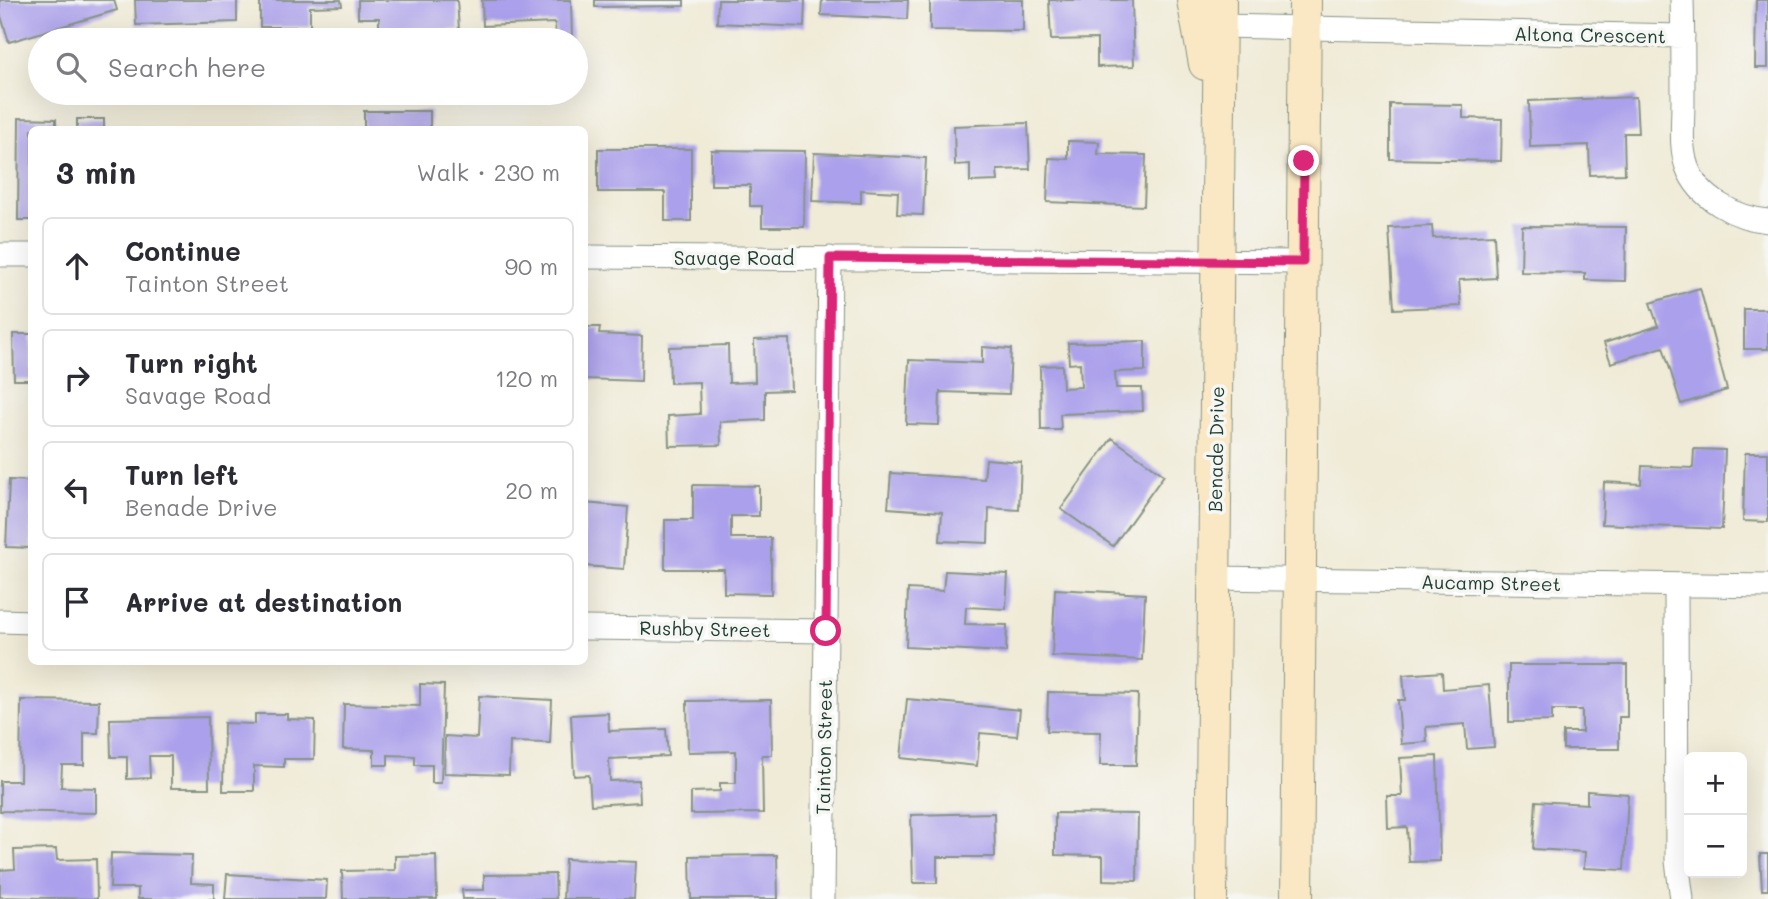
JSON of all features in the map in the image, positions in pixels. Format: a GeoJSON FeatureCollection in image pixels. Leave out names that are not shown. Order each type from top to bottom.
{"type":"FeatureCollection","features":[{"type":"Feature","properties":{"kind":"street"},"geometry":{"type":"LineString","coordinates":[[1193,0],[1218,159]]}},
{"type":"Feature","properties":{"kind":"street"},"geometry":{"type":"LineString","coordinates":[[1682,0],[1683,36]]}},
{"type":"Feature","properties":{"kind":"street","name":"Benade Drive"},"geometry":{"type":"LineString","coordinates":[[1211,899],[1220,13]]}},
{"type":"Feature","properties":{"kind":"street","name":"Altona Crescent"},"geometry":{"type":"LineString","coordinates":[[1220,13],[1305,15],[1683,36],[1683,139],[1686,164],[1693,179],[1710,197],[1731,212],[1768,221]]}},
{"type":"Feature","properties":{"kind":"street"},"geometry":{"type":"LineString","coordinates":[[1297,899],[1305,15]]}},
{"type":"Feature","properties":{"kind":"street"},"geometry":{"type":"LineString","coordinates":[[0,255],[28,255]]}},
{"type":"Feature","properties":{"kind":"street","name":"Savage Road"},"geometry":{"type":"LineString","coordinates":[[588,257],[1303,262]]}},
{"type":"Feature","properties":{"kind":"street","name":"Tainton Street"},"geometry":{"type":"LineString","coordinates":[[823,899],[830,258]]}},
{"type":"Feature","properties":{"kind":"street","name":"Aucamp Street"},"geometry":{"type":"LineString","coordinates":[[1214,578],[1768,586]]}},
{"type":"Feature","properties":{"kind":"street"},"geometry":{"type":"LineString","coordinates":[[1676,585],[1677,861],[1682,899]]}},
{"type":"Feature","properties":{"kind":"street"},"geometry":{"type":"LineString","coordinates":[[0,621],[28,622]]}},
{"type":"Feature","properties":{"kind":"street","name":"Rushby Street"},"geometry":{"type":"LineString","coordinates":[[588,628],[826,631]]}},
{"type":"Feature","properties":{"kind":"building"},"geometry":{"type":"Polygon","coordinates":[[[0,0],[114,0],[117,10],[56,28],[28,28],[28,36],[9,42],[0,13],[0,0]]]}},
{"type":"Feature","properties":{"kind":"building"},"geometry":{"type":"Polygon","coordinates":[[[135,0],[237,0],[237,22],[136,25],[135,0]]]}},
{"type":"Feature","properties":{"kind":"building"},"geometry":{"type":"Polygon","coordinates":[[[260,0],[341,0],[342,6],[310,7],[310,27],[260,27],[260,0]]]}},
{"type":"Feature","properties":{"kind":"building"},"geometry":{"type":"Polygon","coordinates":[[[358,0],[457,0],[459,28],[379,28],[379,18],[358,18],[358,0]]]}},
{"type":"Feature","properties":{"kind":"building"},"geometry":{"type":"Polygon","coordinates":[[[482,0],[571,0],[572,28],[555,28],[555,23],[483,26],[482,0]]]}},
{"type":"Feature","properties":{"kind":"building"},"geometry":{"type":"Polygon","coordinates":[[[595,0],[684,0],[684,6],[595,7],[595,0]]]}},
{"type":"Feature","properties":{"kind":"building"},"geometry":{"type":"Polygon","coordinates":[[[718,0],[805,0],[804,27],[717,23],[718,0]]]}},
{"type":"Feature","properties":{"kind":"building"},"geometry":{"type":"Polygon","coordinates":[[[822,0],[908,0],[907,19],[821,15],[822,0]]]}},
{"type":"Feature","properties":{"kind":"building"},"geometry":{"type":"Polygon","coordinates":[[[930,0],[1023,0],[1023,31],[930,30],[930,0]]]}},
{"type":"Feature","properties":{"kind":"building"},"geometry":{"type":"Polygon","coordinates":[[[1049,0],[1132,0],[1134,66],[1097,67],[1097,39],[1051,40],[1049,0]]]}},
{"type":"Feature","properties":{"kind":"building"},"geometry":{"type":"Polygon","coordinates":[[[1756,0],[1768,0],[1768,68],[1755,68],[1756,0]]]}},
{"type":"Feature","properties":{"kind":"building"},"geometry":{"type":"Polygon","coordinates":[[[1636,97],[1638,133],[1624,133],[1625,174],[1590,175],[1589,145],[1530,147],[1529,101],[1636,97]]]}},
{"type":"Feature","properties":{"kind":"building"},"geometry":{"type":"Polygon","coordinates":[[[1390,104],[1463,105],[1463,118],[1502,119],[1501,161],[1390,159],[1390,104]]]}},
{"type":"Feature","properties":{"kind":"building"},"geometry":{"type":"Polygon","coordinates":[[[364,111],[430,111],[430,126],[364,126],[364,111]]]}},
{"type":"Feature","properties":{"kind":"building"},"geometry":{"type":"Polygon","coordinates":[[[19,118],[56,119],[56,126],[28,126],[28,220],[18,220],[19,118]]]}},
{"type":"Feature","properties":{"kind":"building"},"geometry":{"type":"Polygon","coordinates":[[[77,119],[104,119],[104,126],[77,126],[77,119]]]}},
{"type":"Feature","properties":{"kind":"building"},"geometry":{"type":"Polygon","coordinates":[[[1028,123],[1030,169],[997,170],[998,181],[970,182],[970,164],[955,165],[954,126],[1028,123]]]}},
{"type":"Feature","properties":{"kind":"building"},"geometry":{"type":"Polygon","coordinates":[[[1068,141],[1099,142],[1098,154],[1146,155],[1144,206],[1047,202],[1049,158],[1068,159],[1068,141]]]}},
{"type":"Feature","properties":{"kind":"building"},"geometry":{"type":"Polygon","coordinates":[[[598,149],[691,149],[691,221],[665,221],[665,192],[598,192],[598,149]]]}},
{"type":"Feature","properties":{"kind":"building"},"geometry":{"type":"Polygon","coordinates":[[[711,150],[805,151],[804,227],[762,227],[762,206],[750,206],[750,185],[711,185],[711,150]]]}},
{"type":"Feature","properties":{"kind":"building"},"geometry":{"type":"Polygon","coordinates":[[[814,153],[926,158],[923,215],[897,214],[898,192],[861,190],[861,203],[812,201],[814,153]]]}},
{"type":"Feature","properties":{"kind":"building"},"geometry":{"type":"Polygon","coordinates":[[[1432,226],[1433,238],[1494,235],[1496,278],[1459,280],[1461,306],[1394,309],[1389,228],[1432,226]]]}},
{"type":"Feature","properties":{"kind":"building"},"geometry":{"type":"Polygon","coordinates":[[[1522,226],[1626,227],[1625,281],[1585,280],[1585,273],[1521,272],[1522,226]]]}},
{"type":"Feature","properties":{"kind":"building"},"geometry":{"type":"Polygon","coordinates":[[[1700,288],[1727,390],[1681,404],[1663,347],[1611,363],[1604,343],[1658,326],[1650,303],[1700,288]]]}},
{"type":"Feature","properties":{"kind":"building"},"geometry":{"type":"Polygon","coordinates":[[[1744,309],[1768,309],[1768,349],[1744,349],[1744,309]]]}},
{"type":"Feature","properties":{"kind":"building"},"geometry":{"type":"Polygon","coordinates":[[[588,327],[600,327],[599,334],[642,336],[641,381],[588,379],[588,327]]]}},
{"type":"Feature","properties":{"kind":"building"},"geometry":{"type":"Polygon","coordinates":[[[13,334],[28,334],[28,380],[14,380],[13,334]]]}},
{"type":"Feature","properties":{"kind":"building"},"geometry":{"type":"Polygon","coordinates":[[[789,339],[791,390],[765,391],[765,420],[720,422],[721,445],[669,446],[668,416],[700,414],[699,382],[670,383],[669,347],[728,345],[729,383],[755,382],[754,340],[789,339]]]}},
{"type":"Feature","properties":{"kind":"building"},"geometry":{"type":"Polygon","coordinates":[[[1145,341],[1145,371],[1115,372],[1116,388],[1142,388],[1143,411],[1060,414],[1061,430],[1041,430],[1040,366],[1062,365],[1063,388],[1081,387],[1080,363],[1069,364],[1068,343],[1145,341]]]}},
{"type":"Feature","properties":{"kind":"building"},"geometry":{"type":"Polygon","coordinates":[[[982,347],[1011,349],[1009,394],[940,392],[939,425],[906,424],[909,360],[982,363],[982,347]]]}},
{"type":"Feature","properties":{"kind":"building"},"geometry":{"type":"Polygon","coordinates":[[[1112,438],[1164,475],[1113,546],[1061,509],[1112,438]]]}},
{"type":"Feature","properties":{"kind":"building"},"geometry":{"type":"Polygon","coordinates":[[[1694,449],[1725,450],[1722,529],[1602,524],[1604,482],[1641,484],[1642,466],[1693,468],[1694,449]]]}},
{"type":"Feature","properties":{"kind":"building"},"geometry":{"type":"Polygon","coordinates":[[[1745,453],[1768,453],[1768,522],[1743,521],[1745,453]]]}},
{"type":"Feature","properties":{"kind":"building"},"geometry":{"type":"Polygon","coordinates":[[[986,459],[1021,462],[1019,510],[989,508],[988,543],[940,541],[942,512],[888,508],[891,473],[984,479],[986,459]]]}},
{"type":"Feature","properties":{"kind":"building"},"geometry":{"type":"Polygon","coordinates":[[[9,480],[28,481],[28,548],[6,547],[9,480]]]}},
{"type":"Feature","properties":{"kind":"building"},"geometry":{"type":"Polygon","coordinates":[[[693,485],[759,486],[759,516],[731,516],[731,538],[771,538],[771,594],[724,593],[724,569],[665,569],[665,520],[693,520],[693,485]]]}},
{"type":"Feature","properties":{"kind":"building"},"geometry":{"type":"Polygon","coordinates":[[[588,503],[628,507],[624,569],[588,566],[588,503]]]}},
{"type":"Feature","properties":{"kind":"building"},"geometry":{"type":"Polygon","coordinates":[[[945,571],[1008,574],[1006,609],[966,607],[965,624],[1007,625],[1006,652],[906,647],[908,589],[943,591],[945,571]]]}},
{"type":"Feature","properties":{"kind":"building"},"geometry":{"type":"Polygon","coordinates":[[[1055,589],[1145,594],[1142,660],[1052,656],[1055,589]]]}},
{"type":"Feature","properties":{"kind":"building"},"geometry":{"type":"Polygon","coordinates":[[[1509,665],[1627,665],[1627,717],[1619,717],[1619,749],[1563,749],[1563,732],[1582,732],[1582,710],[1552,710],[1552,721],[1509,722],[1509,665]]]}},
{"type":"Feature","properties":{"kind":"building"},"geometry":{"type":"Polygon","coordinates":[[[1442,672],[1443,689],[1489,685],[1494,747],[1467,749],[1465,724],[1426,727],[1427,742],[1401,744],[1398,700],[1405,700],[1403,675],[1442,672]]]}},
{"type":"Feature","properties":{"kind":"building"},"geometry":{"type":"Polygon","coordinates":[[[420,684],[444,685],[441,783],[432,783],[432,765],[415,765],[415,756],[388,755],[388,765],[374,765],[374,750],[343,749],[344,704],[420,706],[420,684]]]}},
{"type":"Feature","properties":{"kind":"building"},"geometry":{"type":"Polygon","coordinates":[[[1048,692],[1138,694],[1136,765],[1100,765],[1101,732],[1047,731],[1048,692]]]}},
{"type":"Feature","properties":{"kind":"building"},"geometry":{"type":"Polygon","coordinates":[[[479,696],[552,700],[550,743],[510,742],[509,775],[444,773],[445,736],[477,738],[479,696]]]}},
{"type":"Feature","properties":{"kind":"building"},"geometry":{"type":"Polygon","coordinates":[[[907,699],[1020,710],[1017,736],[980,733],[977,766],[901,758],[907,699]]]}},
{"type":"Feature","properties":{"kind":"building"},"geometry":{"type":"Polygon","coordinates":[[[21,700],[99,701],[98,733],[84,733],[84,765],[62,765],[61,787],[96,788],[96,813],[0,811],[0,781],[20,781],[21,700]]]}},
{"type":"Feature","properties":{"kind":"building"},"geometry":{"type":"Polygon","coordinates":[[[771,700],[772,755],[762,755],[763,813],[691,814],[691,792],[720,791],[720,783],[736,783],[736,751],[688,752],[687,701],[771,700]]]}},
{"type":"Feature","properties":{"kind":"building"},"geometry":{"type":"Polygon","coordinates":[[[608,713],[609,731],[666,729],[668,756],[609,759],[610,781],[639,780],[640,802],[591,805],[589,775],[574,776],[571,715],[608,713]]]}},
{"type":"Feature","properties":{"kind":"building"},"geometry":{"type":"Polygon","coordinates":[[[255,714],[287,714],[287,719],[315,720],[314,759],[284,759],[284,767],[254,766],[254,791],[223,791],[224,723],[255,724],[255,714]]]}},
{"type":"Feature","properties":{"kind":"building"},"geometry":{"type":"Polygon","coordinates":[[[208,717],[209,788],[171,788],[171,756],[149,756],[150,778],[127,779],[127,757],[111,757],[110,719],[208,717]]]}},
{"type":"Feature","properties":{"kind":"building"},"geometry":{"type":"Polygon","coordinates":[[[1437,756],[1440,861],[1409,862],[1407,827],[1388,828],[1387,796],[1402,796],[1400,758],[1437,756]]]}},
{"type":"Feature","properties":{"kind":"building"},"geometry":{"type":"Polygon","coordinates":[[[1587,791],[1628,794],[1624,870],[1584,868],[1585,852],[1533,849],[1536,801],[1587,804],[1587,791]]]}},
{"type":"Feature","properties":{"kind":"building"},"geometry":{"type":"Polygon","coordinates":[[[994,813],[995,857],[937,857],[937,883],[913,883],[911,815],[994,813]]]}},
{"type":"Feature","properties":{"kind":"building"},"geometry":{"type":"Polygon","coordinates":[[[1055,813],[1138,814],[1137,881],[1103,880],[1103,856],[1055,855],[1055,813]]]}},
{"type":"Feature","properties":{"kind":"building"},"geometry":{"type":"Polygon","coordinates":[[[56,849],[57,860],[96,859],[97,899],[0,897],[0,870],[15,869],[14,850],[56,849]]]}},
{"type":"Feature","properties":{"kind":"building"},"geometry":{"type":"Polygon","coordinates":[[[111,853],[192,855],[191,883],[214,884],[214,899],[138,899],[138,888],[110,888],[111,853]]]}},
{"type":"Feature","properties":{"kind":"building"},"geometry":{"type":"Polygon","coordinates":[[[1760,854],[1768,854],[1768,890],[1762,890],[1760,854]]]}},
{"type":"Feature","properties":{"kind":"building"},"geometry":{"type":"Polygon","coordinates":[[[436,855],[437,899],[343,899],[342,871],[395,870],[395,856],[436,855]]]}},
{"type":"Feature","properties":{"kind":"building"},"geometry":{"type":"Polygon","coordinates":[[[777,855],[778,899],[691,899],[690,856],[777,855]]]}},
{"type":"Feature","properties":{"kind":"building"},"geometry":{"type":"Polygon","coordinates":[[[565,859],[636,862],[634,899],[563,899],[565,859]]]}},
{"type":"Feature","properties":{"kind":"building"},"geometry":{"type":"Polygon","coordinates":[[[227,874],[327,880],[326,899],[225,899],[227,874]]]}},
{"type":"Feature","properties":{"kind":"building"},"geometry":{"type":"Polygon","coordinates":[[[555,874],[556,899],[463,899],[462,890],[484,890],[484,875],[555,874]]]}},
{"type":"Feature","properties":{"kind":"route"},"geometry":{"type":"LineString","coordinates":[[826,631],[830,258],[1303,262],[1304,161]]}}]}
